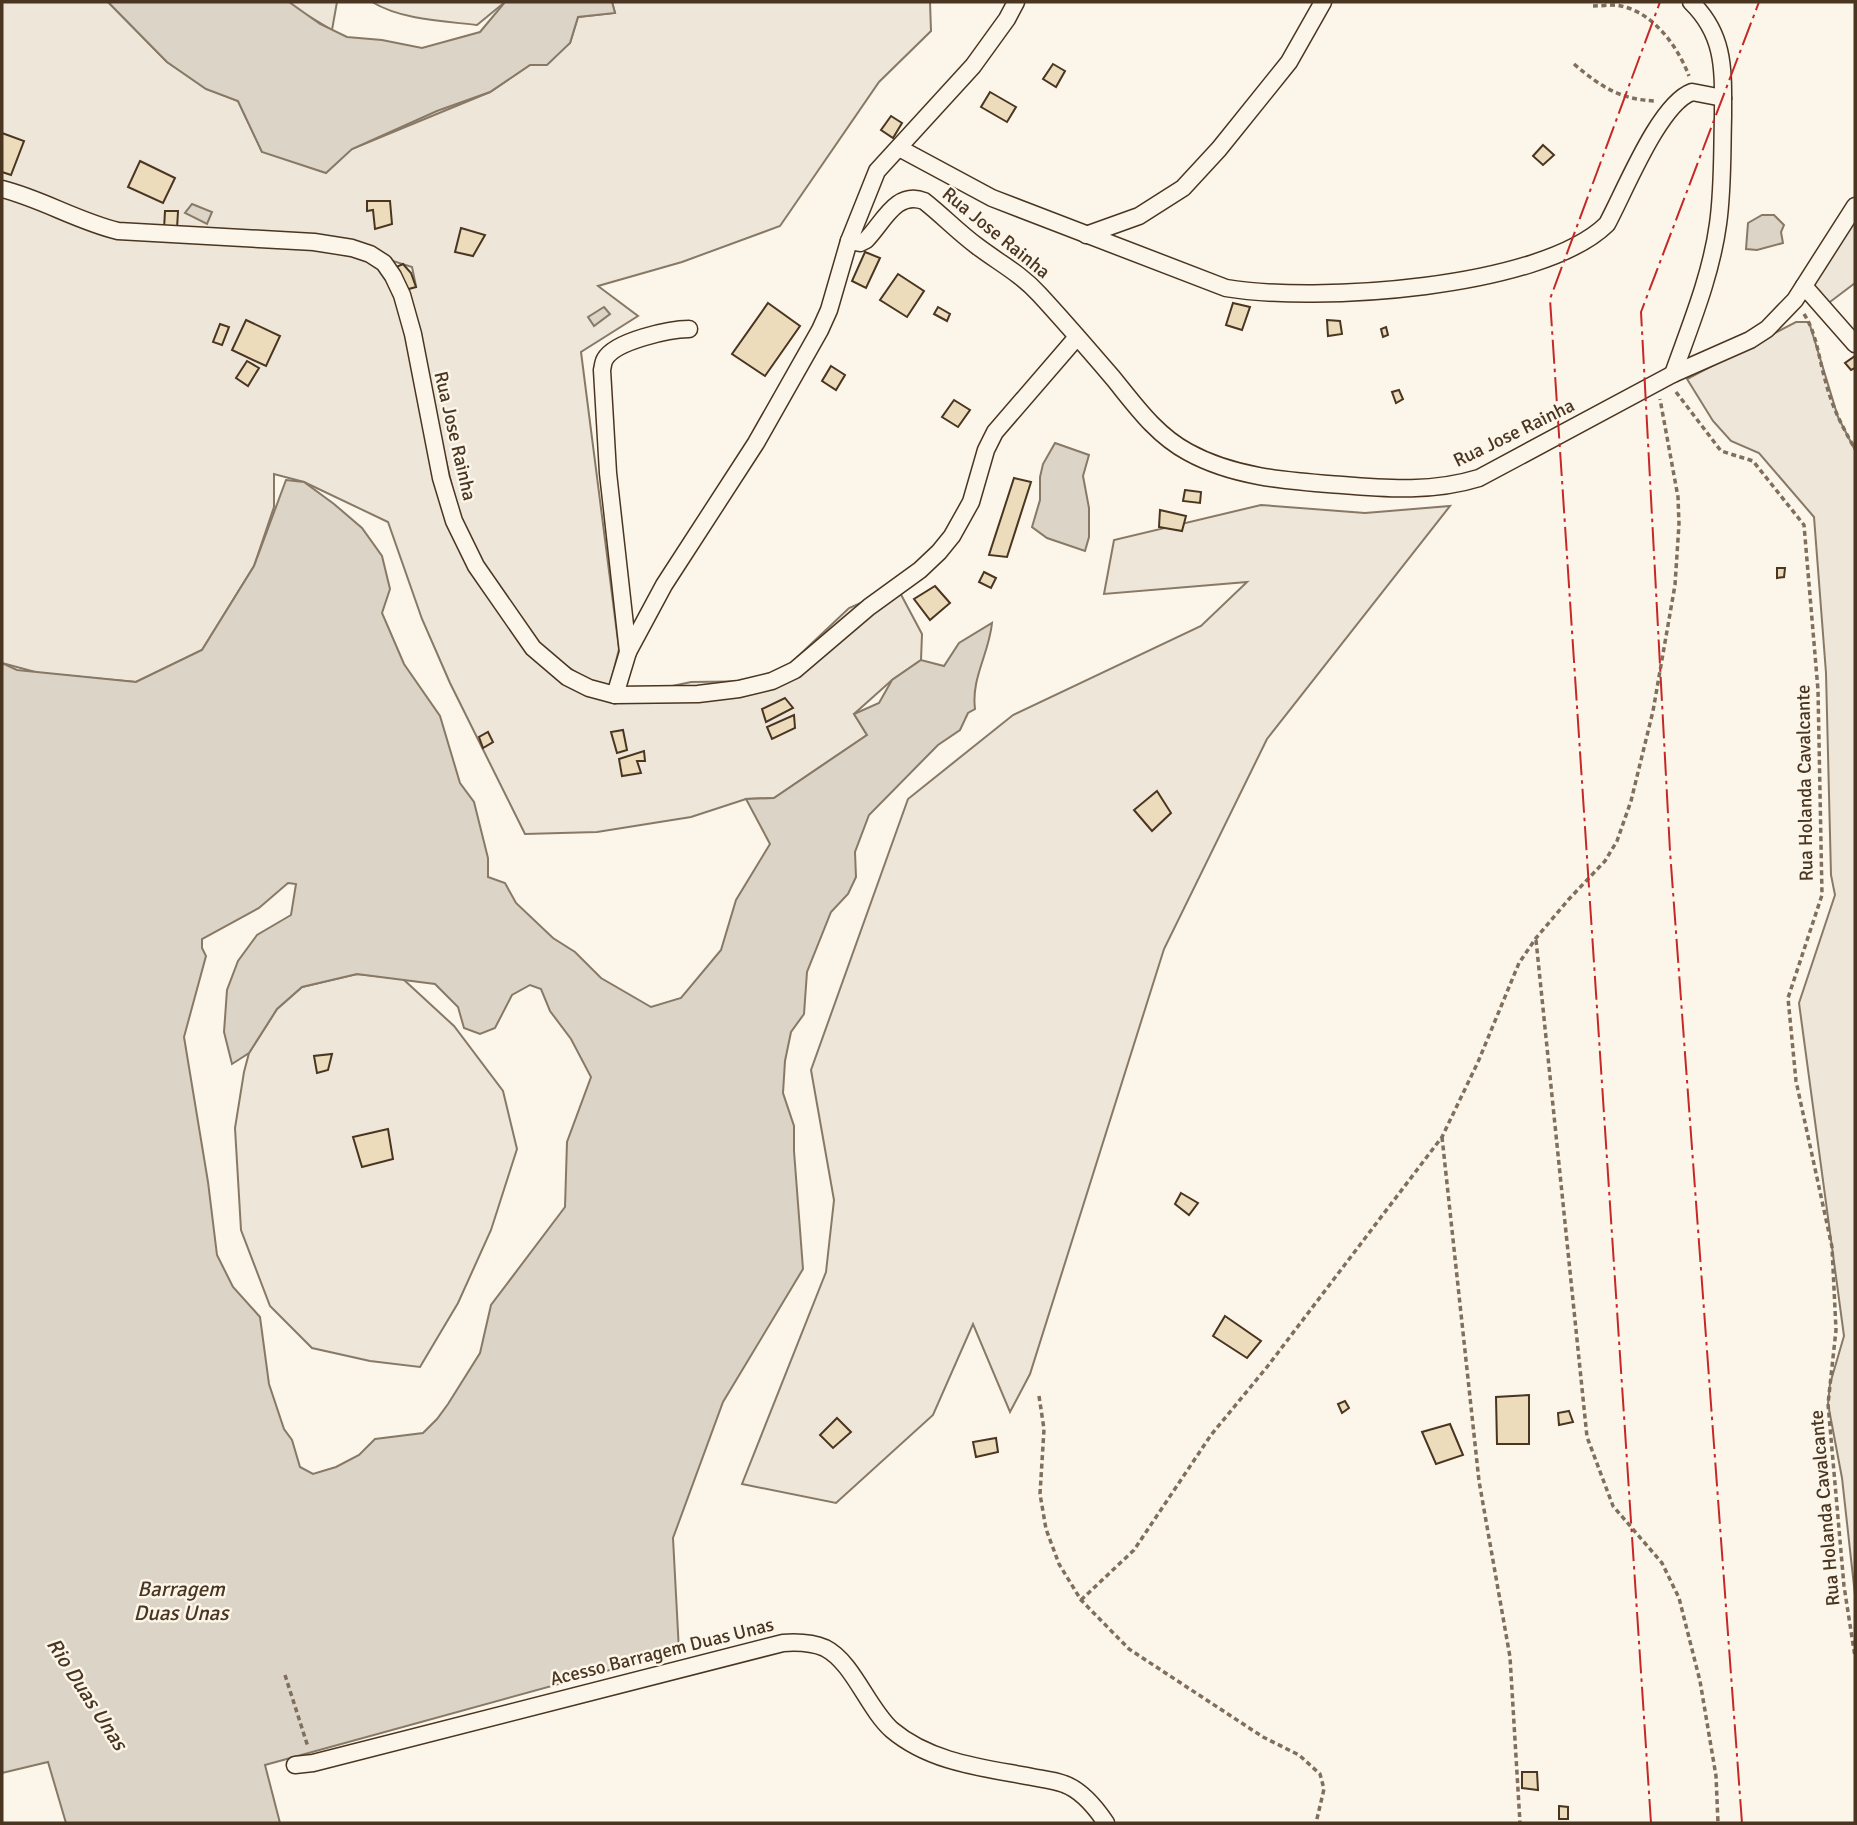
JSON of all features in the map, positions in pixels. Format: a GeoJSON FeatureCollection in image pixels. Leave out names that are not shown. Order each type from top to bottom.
{"type":"FeatureCollection","features":[{"type":"Feature","properties":{"kind":"street"},"geometry":{"type":"LineString","coordinates":[[615,695],[628,653],[663,585],[756,443],[820,330],[829,310],[849,241],[877,171],[992,42],[1016,2]]}},
{"type":"Feature","properties":{"kind":"street"},"geometry":{"type":"LineString","coordinates":[[1086,236],[1139,216],[1183,188],[1227,140],[1289,62],[1324,2]]}},
{"type":"Feature","properties":{"kind":"street"},"geometry":{"type":"LineString","coordinates":[[1665,378],[1695,312],[1718,226],[1722,178],[1723,62],[1716,37],[1691,2]]}},
{"type":"Feature","properties":{"kind":"street"},"geometry":{"type":"LineString","coordinates":[[899,148],[992,198],[1227,288],[1259,293],[1360,292],[1432,285],[1490,274],[1579,245],[1595,236],[1607,224],[1656,130],[1676,101],[1694,92],[1723,98]]}},
{"type":"Feature","properties":{"kind":"street","name":"Rua Jose Rainha"},"geometry":{"type":"LineString","coordinates":[[2,189],[32,198],[90,224],[118,231],[314,242],[352,248],[370,254],[384,263],[393,276],[406,308],[433,447],[454,522],[476,566],[533,648],[567,677],[589,688],[615,695],[698,694],[739,689],[772,681],[795,670],[939,552],[952,536],[971,502],[986,450],[996,432],[1077,337]]}},
{"type":"Feature","properties":{"kind":"street","name":"Rua Jose Rainha"},"geometry":{"type":"LineString","coordinates":[[849,241],[860,243],[866,240],[897,204],[906,198],[915,197],[924,201],[979,248],[1023,278],[1147,420],[1163,436],[1186,452],[1215,465],[1248,475],[1346,486],[1417,489],[1454,486],[1479,478],[1665,378],[1749,340],[1767,329],[1799,293],[1855,206]]}},
{"type":"Feature","properties":{"kind":"street"},"geometry":{"type":"LineString","coordinates":[[1799,293],[1855,344]]}},
{"type":"Feature","properties":{"kind":"street"},"geometry":{"type":"LineString","coordinates":[[628,653],[608,473],[601,370],[605,359],[613,350],[654,333],[689,329]]}},
{"type":"Feature","properties":{"kind":"street","name":"Acesso Barragem Duas Unas"},"geometry":{"type":"LineString","coordinates":[[295,1765],[313,1763],[783,1643],[804,1642],[826,1648],[846,1667],[866,1698],[892,1730],[949,1760],[1065,1784],[1088,1800],[1105,1823]]}},
{"type":"Feature","properties":{"kind":"path"},"geometry":{"type":"LineString","coordinates":[[1593,6],[1621,6],[1644,16],[1667,37],[1685,68],[1694,92]]}},
{"type":"Feature","properties":{"kind":"path"},"geometry":{"type":"LineString","coordinates":[[1574,64],[1607,89],[1624,97],[1676,101]]}},
{"type":"Feature","properties":{"kind":"path"},"geometry":{"type":"LineString","coordinates":[[1799,293],[1830,396],[1855,449]]}},
{"type":"Feature","properties":{"kind":"path"},"geometry":{"type":"LineString","coordinates":[[1081,1600],[1134,1550],[1211,1435],[1267,1367],[1442,1137],[1478,1062],[1519,963],[1536,938],[1605,861],[1617,841],[1631,801],[1653,711],[1675,585],[1679,524],[1665,378]]}},
{"type":"Feature","properties":{"kind":"path","name":"Rua Holanda Cavalcante"},"geometry":{"type":"LineString","coordinates":[[1665,378],[1721,451],[1754,461],[1804,525],[1818,690],[1822,895],[1788,999],[1796,1082],[1832,1247],[1836,1330],[1828,1404],[1844,1586],[1855,1657]]}},
{"type":"Feature","properties":{"kind":"path"},"geometry":{"type":"LineString","coordinates":[[1536,938],[1587,1437],[1613,1506],[1662,1563],[1679,1598],[1700,1681],[1716,1776],[1718,1823]]}},
{"type":"Feature","properties":{"kind":"path"},"geometry":{"type":"LineString","coordinates":[[1442,1137],[1479,1481],[1510,1657],[1520,1823]]}},
{"type":"Feature","properties":{"kind":"path"},"geometry":{"type":"LineString","coordinates":[[1040,1396],[1044,1429],[1040,1494],[1046,1529],[1059,1564],[1081,1600],[1129,1649],[1263,1737],[1299,1755],[1320,1774],[1324,1789],[1316,1823]]}},
{"type":"Feature","properties":{"kind":"path"},"geometry":{"type":"LineString","coordinates":[[285,1675],[313,1763]]}},
{"type":"Feature","properties":{"kind":"shaded area"},"geometry":{"type":"Polygon","coordinates":[[[2,2],[108,2],[167,62],[206,88],[238,101],[262,152],[352,149],[490,92],[530,65],[570,43],[578,17],[615,13],[612,2],[930,2],[931,31],[879,82],[780,226],[682,262],[598,286],[638,316],[581,352],[619,649],[608,693],[630,695],[691,682],[772,681],[849,608],[897,587],[922,634],[921,660],[892,680],[854,714],[867,735],[774,798],[746,799],[691,817],[597,832],[525,834],[450,683],[422,619],[388,522],[304,482],[274,474],[274,507],[254,566],[202,650],[136,682],[39,673],[2,663],[2,2]],[[371,254],[402,295],[420,379],[459,515],[405,290],[416,286],[412,267],[371,254]],[[539,648],[589,688],[605,691],[539,648]]]}},
{"type":"Feature","properties":{"kind":"shaded area"},"geometry":{"type":"Polygon","coordinates":[[[289,2],[337,2],[332,30],[292,6],[289,2]]]}},
{"type":"Feature","properties":{"kind":"shaded area"},"geometry":{"type":"Polygon","coordinates":[[[372,2],[505,2],[477,25],[409,16],[372,2]]]}},
{"type":"Feature","properties":{"kind":"shaded area"},"geometry":{"type":"Polygon","coordinates":[[[1855,218],[1855,283],[1826,305],[1809,286],[1855,218]]]}},
{"type":"Feature","properties":{"kind":"shaded area"},"geometry":{"type":"Polygon","coordinates":[[[1796,322],[1809,322],[1838,417],[1855,450],[1855,1595],[1842,1478],[1828,1404],[1830,1384],[1844,1336],[1799,1003],[1835,895],[1831,875],[1826,673],[1814,517],[1759,453],[1731,441],[1713,421],[1687,379],[1796,322]]]}},
{"type":"Feature","properties":{"kind":"shaded area"},"geometry":{"type":"Polygon","coordinates":[[[1261,505],[1365,513],[1450,506],[1267,739],[1164,949],[1030,1374],[1010,1412],[973,1324],[933,1415],[836,1503],[742,1484],[826,1272],[834,1200],[811,1070],[908,799],[1013,715],[1201,626],[1247,582],[1104,594],[1114,540],[1261,505]]]}},
{"type":"Feature","properties":{"kind":"shaded area"},"geometry":{"type":"Polygon","coordinates":[[[357,974],[403,979],[454,1026],[503,1091],[517,1149],[491,1230],[458,1303],[420,1367],[370,1361],[312,1348],[270,1306],[241,1230],[235,1128],[249,1053],[277,1009],[302,987],[357,974]]]}},
{"type":"Feature","properties":{"kind":"water"},"geometry":{"type":"Polygon","coordinates":[[[108,2],[289,2],[320,24],[347,37],[382,40],[422,48],[480,32],[505,2],[612,2],[615,13],[578,17],[570,43],[547,65],[530,65],[490,92],[437,111],[352,149],[326,173],[262,152],[238,101],[206,89],[167,62],[108,2]]]}},
{"type":"Feature","properties":{"kind":"water"},"geometry":{"type":"Polygon","coordinates":[[[192,204],[212,212],[207,224],[185,213],[192,204]]]}},
{"type":"Feature","properties":{"kind":"water"},"geometry":{"type":"Polygon","coordinates":[[[1762,215],[1774,215],[1784,225],[1781,232],[1783,243],[1757,250],[1746,249],[1748,223],[1762,215]]]}},
{"type":"Feature","properties":{"kind":"water"},"geometry":{"type":"Polygon","coordinates":[[[604,307],[610,314],[594,326],[588,317],[604,307]]]}},
{"type":"Feature","properties":{"kind":"water"},"geometry":{"type":"Polygon","coordinates":[[[1055,443],[1089,455],[1083,476],[1089,508],[1089,537],[1085,551],[1047,538],[1032,527],[1040,500],[1043,464],[1055,443]]]}},
{"type":"Feature","properties":{"kind":"water","name":"Barragem Duas Unas"},"geometry":{"type":"Polygon","coordinates":[[[286,480],[304,482],[362,528],[382,556],[390,589],[382,613],[404,664],[440,716],[460,783],[474,802],[488,858],[488,877],[505,883],[516,903],[553,938],[575,952],[601,978],[651,1007],[681,998],[721,950],[736,900],[770,844],[746,799],[774,798],[867,735],[854,714],[879,703],[892,680],[921,660],[944,666],[959,643],[992,623],[978,676],[975,709],[968,713],[960,730],[938,745],[869,815],[855,852],[856,877],[848,894],[831,912],[807,972],[804,1014],[791,1032],[785,1061],[783,1093],[794,1126],[803,1269],[723,1402],[673,1538],[679,1651],[265,1765],[280,1823],[66,1823],[48,1762],[2,1773],[2,663],[17,670],[136,682],[202,650],[254,566],[286,480]],[[288,883],[259,908],[202,939],[206,956],[184,1037],[217,1255],[233,1287],[260,1317],[269,1384],[284,1429],[292,1440],[300,1467],[313,1474],[336,1467],[359,1455],[375,1439],[423,1433],[448,1404],[480,1353],[491,1305],[565,1207],[567,1142],[591,1077],[571,1039],[550,1011],[541,989],[530,985],[512,995],[495,1028],[480,1034],[464,1028],[458,1007],[435,984],[357,974],[302,987],[277,1009],[249,1053],[232,1064],[224,1032],[227,990],[238,961],[257,935],[291,915],[296,884],[288,883]]]}},
{"type":"Feature","properties":{"kind":"building"},"geometry":{"type":"Polygon","coordinates":[[[1053,64],[1065,71],[1056,87],[1043,79],[1053,64]]]}},
{"type":"Feature","properties":{"kind":"building"},"geometry":{"type":"Polygon","coordinates":[[[990,92],[1016,107],[1007,122],[981,107],[990,92]]]}},
{"type":"Feature","properties":{"kind":"building"},"geometry":{"type":"Polygon","coordinates":[[[891,116],[902,123],[893,138],[881,130],[891,116]]]}},
{"type":"Feature","properties":{"kind":"building"},"geometry":{"type":"Polygon","coordinates":[[[2,133],[24,141],[11,175],[2,172],[2,133]]]}},
{"type":"Feature","properties":{"kind":"building"},"geometry":{"type":"Polygon","coordinates":[[[1543,145],[1554,155],[1543,165],[1533,156],[1543,145]]]}},
{"type":"Feature","properties":{"kind":"building"},"geometry":{"type":"Polygon","coordinates":[[[140,161],[175,178],[163,203],[128,187],[140,161]]]}},
{"type":"Feature","properties":{"kind":"building"},"geometry":{"type":"Polygon","coordinates":[[[367,201],[390,201],[392,224],[375,229],[373,210],[367,211],[367,201]]]}},
{"type":"Feature","properties":{"kind":"building"},"geometry":{"type":"Polygon","coordinates":[[[165,211],[178,211],[177,229],[164,229],[165,211]]]}},
{"type":"Feature","properties":{"kind":"building"},"geometry":{"type":"Polygon","coordinates":[[[461,228],[485,235],[473,256],[455,252],[461,228]]]}},
{"type":"Feature","properties":{"kind":"building"},"geometry":{"type":"Polygon","coordinates":[[[865,252],[880,258],[866,288],[852,281],[865,252]]]}},
{"type":"Feature","properties":{"kind":"building"},"geometry":{"type":"Polygon","coordinates":[[[403,264],[411,273],[416,287],[405,290],[394,268],[403,264]]]}},
{"type":"Feature","properties":{"kind":"building"},"geometry":{"type":"Polygon","coordinates":[[[898,274],[924,291],[907,317],[880,300],[898,274]]]}},
{"type":"Feature","properties":{"kind":"building"},"geometry":{"type":"Polygon","coordinates":[[[768,303],[800,326],[765,376],[732,354],[768,303]]]}},
{"type":"Feature","properties":{"kind":"building"},"geometry":{"type":"Polygon","coordinates":[[[1233,303],[1250,307],[1242,330],[1226,325],[1233,303]]]}},
{"type":"Feature","properties":{"kind":"building"},"geometry":{"type":"Polygon","coordinates":[[[938,307],[950,314],[947,321],[934,314],[938,307]]]}},
{"type":"Feature","properties":{"kind":"building"},"geometry":{"type":"Polygon","coordinates":[[[246,320],[280,336],[266,366],[232,350],[246,320]]]}},
{"type":"Feature","properties":{"kind":"building"},"geometry":{"type":"Polygon","coordinates":[[[1327,320],[1340,321],[1342,334],[1328,336],[1327,320]]]}},
{"type":"Feature","properties":{"kind":"building"},"geometry":{"type":"Polygon","coordinates":[[[220,324],[229,327],[222,345],[213,342],[220,324]]]}},
{"type":"Feature","properties":{"kind":"building"},"geometry":{"type":"Polygon","coordinates":[[[1386,327],[1388,335],[1383,337],[1381,329],[1386,327]]]}},
{"type":"Feature","properties":{"kind":"building"},"geometry":{"type":"Polygon","coordinates":[[[1855,356],[1855,368],[1851,370],[1845,363],[1855,356]]]}},
{"type":"Feature","properties":{"kind":"building"},"geometry":{"type":"Polygon","coordinates":[[[247,361],[259,368],[248,386],[236,378],[247,361]]]}},
{"type":"Feature","properties":{"kind":"building"},"geometry":{"type":"Polygon","coordinates":[[[831,366],[845,375],[836,390],[822,381],[831,366]]]}},
{"type":"Feature","properties":{"kind":"building"},"geometry":{"type":"Polygon","coordinates":[[[1399,390],[1403,399],[1396,403],[1392,392],[1399,390]]]}},
{"type":"Feature","properties":{"kind":"building"},"geometry":{"type":"Polygon","coordinates":[[[954,400],[970,410],[958,427],[942,417],[954,400]]]}},
{"type":"Feature","properties":{"kind":"building"},"geometry":{"type":"Polygon","coordinates":[[[1014,478],[1031,482],[1007,557],[989,555],[1014,478]]]}},
{"type":"Feature","properties":{"kind":"building"},"geometry":{"type":"Polygon","coordinates":[[[1185,490],[1201,492],[1200,503],[1183,501],[1185,490]]]}},
{"type":"Feature","properties":{"kind":"building"},"geometry":{"type":"Polygon","coordinates":[[[1160,510],[1186,516],[1182,531],[1159,527],[1160,510]]]}},
{"type":"Feature","properties":{"kind":"building"},"geometry":{"type":"Polygon","coordinates":[[[1777,568],[1785,568],[1784,577],[1777,578],[1777,568]]]}},
{"type":"Feature","properties":{"kind":"building"},"geometry":{"type":"Polygon","coordinates":[[[984,572],[996,578],[991,588],[979,582],[984,572]]]}},
{"type":"Feature","properties":{"kind":"building"},"geometry":{"type":"Polygon","coordinates":[[[935,586],[950,603],[930,620],[914,599],[935,586]]]}},
{"type":"Feature","properties":{"kind":"building"},"geometry":{"type":"Polygon","coordinates":[[[785,698],[793,708],[766,722],[762,709],[785,698]]]}},
{"type":"Feature","properties":{"kind":"building"},"geometry":{"type":"Polygon","coordinates":[[[794,715],[795,728],[772,739],[767,727],[794,715]]]}},
{"type":"Feature","properties":{"kind":"building"},"geometry":{"type":"Polygon","coordinates":[[[623,730],[627,750],[617,753],[611,732],[623,730]]]}},
{"type":"Feature","properties":{"kind":"building"},"geometry":{"type":"Polygon","coordinates":[[[488,732],[493,742],[483,748],[479,737],[488,732]]]}},
{"type":"Feature","properties":{"kind":"building"},"geometry":{"type":"Polygon","coordinates":[[[644,751],[645,761],[637,761],[641,773],[622,776],[619,759],[644,751]]]}},
{"type":"Feature","properties":{"kind":"building"},"geometry":{"type":"Polygon","coordinates":[[[1157,791],[1171,813],[1152,831],[1134,810],[1157,791]]]}},
{"type":"Feature","properties":{"kind":"building"},"geometry":{"type":"Polygon","coordinates":[[[332,1054],[328,1070],[317,1073],[314,1056],[332,1054]]]}},
{"type":"Feature","properties":{"kind":"building"},"geometry":{"type":"Polygon","coordinates":[[[388,1129],[393,1159],[362,1167],[353,1137],[388,1129]]]}},
{"type":"Feature","properties":{"kind":"building"},"geometry":{"type":"Polygon","coordinates":[[[1181,1193],[1198,1203],[1189,1215],[1175,1204],[1181,1193]]]}},
{"type":"Feature","properties":{"kind":"building"},"geometry":{"type":"Polygon","coordinates":[[[1225,1316],[1261,1341],[1247,1358],[1213,1336],[1225,1316]]]}},
{"type":"Feature","properties":{"kind":"building"},"geometry":{"type":"Polygon","coordinates":[[[1529,1395],[1529,1444],[1497,1444],[1496,1397],[1529,1395]]]}},
{"type":"Feature","properties":{"kind":"building"},"geometry":{"type":"Polygon","coordinates":[[[1345,1401],[1349,1408],[1342,1413],[1338,1404],[1345,1401]]]}},
{"type":"Feature","properties":{"kind":"building"},"geometry":{"type":"Polygon","coordinates":[[[1569,1411],[1573,1422],[1559,1425],[1558,1413],[1569,1411]]]}},
{"type":"Feature","properties":{"kind":"building"},"geometry":{"type":"Polygon","coordinates":[[[837,1418],[851,1432],[833,1448],[820,1435],[837,1418]]]}},
{"type":"Feature","properties":{"kind":"building"},"geometry":{"type":"Polygon","coordinates":[[[1450,1424],[1463,1455],[1436,1464],[1422,1432],[1450,1424]]]}},
{"type":"Feature","properties":{"kind":"building"},"geometry":{"type":"Polygon","coordinates":[[[996,1438],[998,1452],[976,1457],[973,1442],[996,1438]]]}},
{"type":"Feature","properties":{"kind":"building"},"geometry":{"type":"Polygon","coordinates":[[[1522,1772],[1537,1772],[1538,1790],[1522,1788],[1522,1772]]]}},
{"type":"Feature","properties":{"kind":"building"},"geometry":{"type":"Polygon","coordinates":[[[1559,1806],[1568,1807],[1568,1819],[1559,1819],[1559,1806]]]}},
{"type":"Feature","properties":{"kind":"power"},"geometry":{"type":"LineString","coordinates":[[1651,1823],[1550,299],[1660,2]]}},
{"type":"Feature","properties":{"kind":"power"},"geometry":{"type":"LineString","coordinates":[[1742,1823],[1670,851],[1641,312],[1759,2]]}},
{"type":"Feature","properties":{"kind":"water label","name":"Rio Duas Unas"},"geometry":{"type":"Point","coordinates":[87,1694]}}]}
